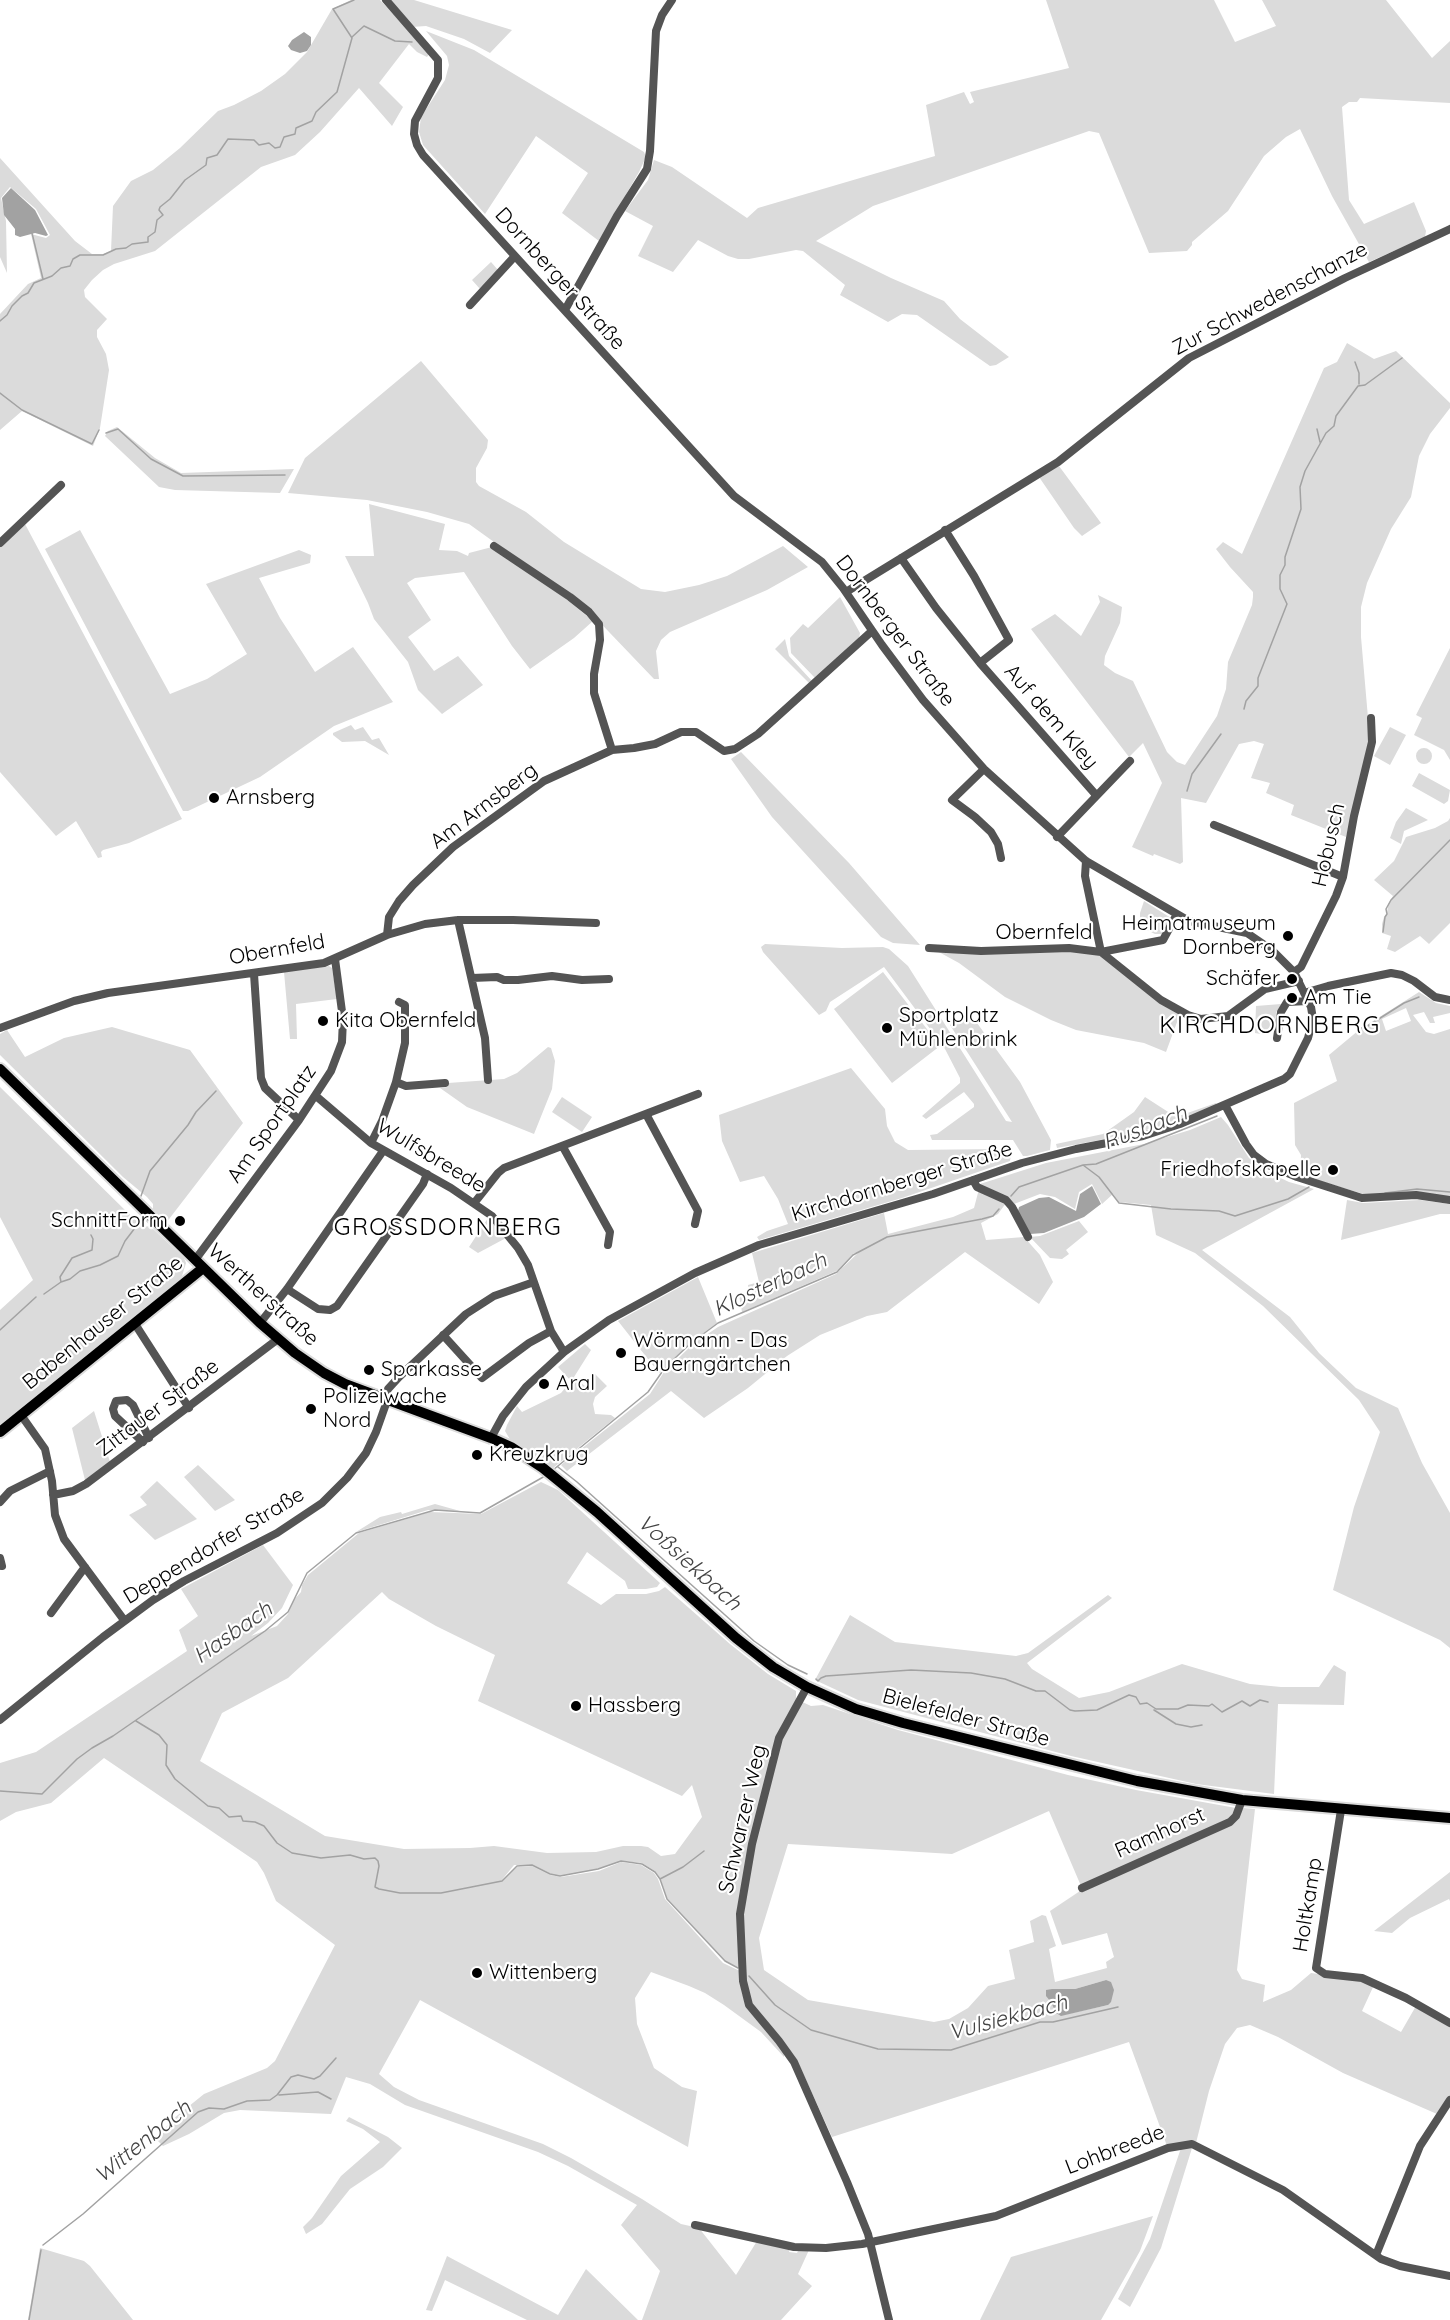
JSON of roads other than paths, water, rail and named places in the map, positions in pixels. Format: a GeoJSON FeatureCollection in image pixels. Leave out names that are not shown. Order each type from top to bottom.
{"type":"FeatureCollection","features":[{"type":"Feature","properties":{"kind":"main road","name":"Wertherstraße"},"geometry":{"type":"LineString","coordinates":[[0,1069],[260,1323],[324,1373],[386,1400],[491,1438],[511,1447],[549,1472]]}},
{"type":"Feature","properties":{"kind":"main road","name":"Babenhauser Straße"},"geometry":{"type":"LineString","coordinates":[[0,1432],[135,1324],[199,1264]]}},
{"type":"Feature","properties":{"kind":"main road","name":"Bielefelder Straße"},"geometry":{"type":"LineString","coordinates":[[549,1472],[736,1638],[773,1667],[807,1687],[856,1709],[903,1723],[1137,1781],[1242,1800],[1450,1818]]}},
{"type":"Feature","properties":{"kind":"street","name":"Dornberger Straße"},"geometry":{"type":"LineString","coordinates":[[386,0],[438,60],[438,78],[416,118],[414,134],[423,155],[734,496],[822,562],[923,700],[984,769],[1086,861],[1198,924],[1252,935],[1286,962],[1294,972],[1306,997]]}},
{"type":"Feature","properties":{"kind":"street"},"geometry":{"type":"LineString","coordinates":[[565,310],[617,216],[647,169],[651,151],[656,31],[662,15],[672,0]]}},
{"type":"Feature","properties":{"kind":"street","name":"Zur Schwedenschanze"},"geometry":{"type":"LineString","coordinates":[[846,592],[1067,456],[1190,358],[1345,278],[1450,229]]}},
{"type":"Feature","properties":{"kind":"street"},"geometry":{"type":"LineString","coordinates":[[470,304],[515,256]]}},
{"type":"Feature","properties":{"kind":"street"},"geometry":{"type":"LineString","coordinates":[[0,543],[62,485]]}},
{"type":"Feature","properties":{"kind":"street","name":"Auf dem Kley"},"geometry":{"type":"LineString","coordinates":[[945,530],[975,576],[1009,640],[980,663]]}},
{"type":"Feature","properties":{"kind":"street"},"geometry":{"type":"LineString","coordinates":[[494,546],[570,597],[599,624],[600,640],[594,674],[594,693],[612,750]]}},
{"type":"Feature","properties":{"kind":"street","name":"Auf dem Kley"},"geometry":{"type":"LineString","coordinates":[[901,558],[936,608],[980,663],[1096,795]]}},
{"type":"Feature","properties":{"kind":"street","name":"Am Arnsberg"},"geometry":{"type":"LineString","coordinates":[[387,935],[389,916],[399,901],[453,847],[544,781],[612,750],[655,744],[691,731],[724,751],[735,749],[758,735],[872,631]]}},
{"type":"Feature","properties":{"kind":"street","name":"Hobusch"},"geometry":{"type":"LineString","coordinates":[[1294,972],[1301,967],[1343,878],[1354,816],[1372,742],[1371,718]]}},
{"type":"Feature","properties":{"kind":"street","name":"Auf dem Kley"},"geometry":{"type":"LineString","coordinates":[[1057,837],[1130,761]]}},
{"type":"Feature","properties":{"kind":"street"},"geometry":{"type":"LineString","coordinates":[[984,769],[952,800],[991,832],[998,844],[1001,858]]}},
{"type":"Feature","properties":{"kind":"street"},"geometry":{"type":"LineString","coordinates":[[1214,825],[1343,878]]}},
{"type":"Feature","properties":{"kind":"street"},"geometry":{"type":"LineString","coordinates":[[1086,861],[1085,876],[1101,952],[1161,1000],[1188,1015],[1201,1019],[1228,1016],[1265,989],[1299,981]]}},
{"type":"Feature","properties":{"kind":"street","name":"Obernfeld"},"geometry":{"type":"LineString","coordinates":[[929,948],[981,951],[1069,948],[1101,952],[1163,940],[1177,914]]}},
{"type":"Feature","properties":{"kind":"street"},"geometry":{"type":"LineString","coordinates":[[458,920],[485,1038],[488,1080]]}},
{"type":"Feature","properties":{"kind":"street","name":"Obernfeld"},"geometry":{"type":"LineString","coordinates":[[1,1027],[74,1000],[108,993],[254,974],[335,959],[387,935],[425,924],[458,920],[596,923]]}},
{"type":"Feature","properties":{"kind":"street","name":"Am Sportplatz"},"geometry":{"type":"LineString","coordinates":[[199,1264],[331,1071],[342,1042],[344,1019],[335,959]]}},
{"type":"Feature","properties":{"kind":"street"},"geometry":{"type":"LineString","coordinates":[[1276,1038],[1281,1012],[1287,1002],[1306,997],[1328,986],[1391,973],[1414,981],[1435,997],[1450,1000]]}},
{"type":"Feature","properties":{"kind":"street"},"geometry":{"type":"LineString","coordinates":[[254,974],[261,1078],[265,1088],[299,1120]]}},
{"type":"Feature","properties":{"kind":"street"},"geometry":{"type":"LineString","coordinates":[[471,978],[497,977],[504,980],[518,980],[552,976],[582,980],[609,979]]}},
{"type":"Feature","properties":{"kind":"street","name":"Kirchdornberger Straße"},"geometry":{"type":"LineString","coordinates":[[491,1438],[503,1416],[526,1387],[564,1352],[609,1320],[695,1273],[742,1251],[1040,1158],[1161,1131],[1278,1083],[1290,1074],[1311,1030],[1312,1013],[1306,997]]}},
{"type":"Feature","properties":{"kind":"street"},"geometry":{"type":"LineString","coordinates":[[371,1143],[386,1112],[405,1043],[405,1005],[399,1002]]}},
{"type":"Feature","properties":{"kind":"street"},"geometry":{"type":"LineString","coordinates":[[396,1082],[406,1086],[445,1083]]}},
{"type":"Feature","properties":{"kind":"street"},"geometry":{"type":"LineString","coordinates":[[475,1202],[504,1168],[698,1094]]}},
{"type":"Feature","properties":{"kind":"street","name":"Wulfsbreede"},"geometry":{"type":"LineString","coordinates":[[316,1096],[371,1143],[475,1202],[492,1216],[518,1248],[534,1282],[550,1331],[564,1352]]}},
{"type":"Feature","properties":{"kind":"street"},"geometry":{"type":"LineString","coordinates":[[1226,1106],[1254,1155],[1266,1164],[1297,1177],[1362,1198],[1416,1195],[1450,1200]]}},
{"type":"Feature","properties":{"kind":"street"},"geometry":{"type":"LineString","coordinates":[[646,1114],[698,1210],[695,1224]]}},
{"type":"Feature","properties":{"kind":"street"},"geometry":{"type":"LineString","coordinates":[[562,1147],[610,1232],[608,1245]]}},
{"type":"Feature","properties":{"kind":"street"},"geometry":{"type":"LineString","coordinates":[[260,1323],[287,1289],[383,1151]]}},
{"type":"Feature","properties":{"kind":"street"},"geometry":{"type":"LineString","coordinates":[[287,1289],[318,1309],[330,1310],[337,1306],[423,1184],[427,1174]]}},
{"type":"Feature","properties":{"kind":"street"},"geometry":{"type":"LineString","coordinates":[[973,1180],[977,1186],[1006,1200],[1028,1238]]}},
{"type":"Feature","properties":{"kind":"street","name":"Deppendorfer Straße"},"geometry":{"type":"LineString","coordinates":[[0,1720],[124,1620],[184,1581],[286,1528],[322,1503],[347,1478],[366,1453],[373,1440],[388,1389],[466,1314],[494,1296],[534,1282]]}},
{"type":"Feature","properties":{"kind":"street"},"geometry":{"type":"LineString","coordinates":[[135,1324],[189,1408]]}},
{"type":"Feature","properties":{"kind":"street"},"geometry":{"type":"LineString","coordinates":[[443,1335],[482,1378],[528,1342],[550,1331]]}},
{"type":"Feature","properties":{"kind":"street","name":"Zittauer Straße"},"geometry":{"type":"LineString","coordinates":[[53,1495],[78,1489],[189,1408],[278,1339]]}},
{"type":"Feature","properties":{"kind":"street"},"geometry":{"type":"LineString","coordinates":[[127,1400],[133,1405],[146,1440],[115,1416],[112,1409],[116,1401],[127,1400]]}},
{"type":"Feature","properties":{"kind":"street"},"geometry":{"type":"LineString","coordinates":[[21,1415],[45,1449],[55,1515],[60,1531],[124,1620]]}},
{"type":"Feature","properties":{"kind":"street"},"geometry":{"type":"LineString","coordinates":[[0,1502],[10,1491],[50,1471]]}},
{"type":"Feature","properties":{"kind":"street"},"geometry":{"type":"LineString","coordinates":[[51,1613],[85,1567]]}},
{"type":"Feature","properties":{"kind":"street","name":"Schwarzer Weg"},"geometry":{"type":"LineString","coordinates":[[807,1687],[779,1738],[752,1844],[740,1914],[745,1994],[756,2017],[784,2047],[794,2062],[843,2172],[872,2242],[889,2320]]}},
{"type":"Feature","properties":{"kind":"street","name":"Ramhorst"},"geometry":{"type":"LineString","coordinates":[[1082,1888],[1230,1822],[1236,1816],[1242,1800]]}},
{"type":"Feature","properties":{"kind":"street","name":"Holtkamp"},"geometry":{"type":"LineString","coordinates":[[1341,1810],[1316,1968],[1325,1974],[1362,1978],[1406,1998],[1450,2023]]}},
{"type":"Feature","properties":{"kind":"street"},"geometry":{"type":"LineString","coordinates":[[1376,2255],[1420,2146],[1450,2100]]}},
{"type":"Feature","properties":{"kind":"street","name":"Lohbreede"},"geometry":{"type":"LineString","coordinates":[[694,2225],[808,2248],[872,2242],[996,2216],[1168,2148],[1192,2144],[1283,2190],[1390,2264],[1450,2276]]}},
{"type":"Feature","properties":{"kind":"waterway"},"geometry":{"type":"LineString","coordinates":[[0,321],[12,306],[28,293],[34,283],[52,276],[61,268],[70,266],[73,259],[80,255],[103,255],[132,244],[148,242],[148,237],[155,232],[157,220],[163,215],[159,210],[160,207],[170,199],[185,180],[206,165],[207,158],[217,155],[228,139],[254,140],[259,145],[269,143],[275,148],[280,147],[284,137],[295,134],[296,128],[312,121],[316,112],[337,92],[352,38],[333,9],[354,0]]}},
{"type":"Feature","properties":{"kind":"waterway"},"geometry":{"type":"LineString","coordinates":[[352,37],[364,26],[395,41],[412,42]]}},
{"type":"Feature","properties":{"kind":"waterway"},"geometry":{"type":"LineString","coordinates":[[32,233],[43,279]]}},
{"type":"Feature","properties":{"kind":"waterway"},"geometry":{"type":"LineString","coordinates":[[1244,709],[1246,701],[1258,686],[1258,678],[1287,604],[1280,589],[1280,575],[1301,509],[1300,487],[1305,471],[1326,433],[1334,426],[1336,416],[1358,386],[1365,385],[1402,358]]}},
{"type":"Feature","properties":{"kind":"waterway"},"geometry":{"type":"LineString","coordinates":[[1355,362],[1359,373],[1359,384]]}},
{"type":"Feature","properties":{"kind":"waterway"},"geometry":{"type":"LineString","coordinates":[[0,393],[22,410],[92,444],[99,430]]}},
{"type":"Feature","properties":{"kind":"waterway"},"geometry":{"type":"LineString","coordinates":[[106,433],[118,429],[151,459],[183,476],[285,475]]}},
{"type":"Feature","properties":{"kind":"waterway"},"geometry":{"type":"LineString","coordinates":[[1317,429],[1320,442]]}},
{"type":"Feature","properties":{"kind":"waterway"},"geometry":{"type":"LineString","coordinates":[[1187,791],[1192,774],[1221,734]]}},
{"type":"Feature","properties":{"kind":"waterway","name":"Rusbach"},"geometry":{"type":"LineString","coordinates":[[1383,932],[1386,909],[1391,900],[1450,840]]}},
{"type":"Feature","properties":{"kind":"waterway"},"geometry":{"type":"LineString","coordinates":[[1361,1028],[1419,997]]}},
{"type":"Feature","properties":{"kind":"waterway"},"geometry":{"type":"LineString","coordinates":[[141,1196],[150,1171],[196,1112],[216,1091]]}},
{"type":"Feature","properties":{"kind":"waterway","name":"Rusbach"},"geometry":{"type":"LineString","coordinates":[[1083,1165],[1096,1164],[1217,1116]]}},
{"type":"Feature","properties":{"kind":"waterway","name":"Klosterbach"},"geometry":{"type":"LineString","coordinates":[[1011,1196],[1019,1187],[1083,1165],[1099,1177],[1119,1203],[1171,1209],[1219,1211],[1235,1216],[1288,1199],[1309,1187]]}},
{"type":"Feature","properties":{"kind":"waterway","name":"Klosterbach"},"geometry":{"type":"LineString","coordinates":[[1385,1193],[1417,1189],[1450,1192]]}},
{"type":"Feature","properties":{"kind":"waterway","name":"Klosterbach"},"geometry":{"type":"LineString","coordinates":[[553,1470],[648,1392],[673,1360],[718,1323],[837,1272],[853,1255],[887,1237],[982,1219],[993,1216],[999,1209]]}},
{"type":"Feature","properties":{"kind":"waterway"},"geometry":{"type":"LineString","coordinates":[[44,1294],[80,1271],[118,1256],[125,1241],[138,1224]]}},
{"type":"Feature","properties":{"kind":"waterway"},"geometry":{"type":"LineString","coordinates":[[61,1282],[60,1277],[72,1258],[92,1250],[91,1235]]}},
{"type":"Feature","properties":{"kind":"waterway"},"geometry":{"type":"LineString","coordinates":[[0,1330],[36,1297]]}},
{"type":"Feature","properties":{"kind":"waterway","name":"Voßsiekbach"},"geometry":{"type":"LineString","coordinates":[[558,1467],[754,1641],[788,1665],[807,1674]]}},
{"type":"Feature","properties":{"kind":"waterway","name":"Hasbach"},"geometry":{"type":"LineString","coordinates":[[0,1791],[42,1794],[77,1759],[265,1631],[288,1612],[307,1573],[356,1533],[435,1510],[480,1513],[545,1476]]}},
{"type":"Feature","properties":{"kind":"waterway","name":"Voßsiekbach"},"geometry":{"type":"LineString","coordinates":[[816,1679],[818,1681],[826,1676],[911,1670],[971,1673],[1005,1679],[1036,1691],[1045,1691],[1070,1710],[1075,1711],[1097,1710],[1129,1695],[1136,1697],[1140,1704],[1147,1703],[1156,1709],[1178,1709],[1188,1705],[1209,1706],[1212,1704],[1222,1712],[1242,1701],[1250,1706],[1260,1700],[1268,1702]]}},
{"type":"Feature","properties":{"kind":"waterway","name":"Voßsiekbach"},"geometry":{"type":"LineString","coordinates":[[1154,1710],[1176,1724],[1191,1727],[1202,1725]]}},
{"type":"Feature","properties":{"kind":"waterway","name":"Vulsiekbach"},"geometry":{"type":"LineString","coordinates":[[136,1721],[159,1735],[167,1745],[166,1765],[175,1779],[208,1806],[219,1808],[229,1817],[241,1816],[243,1821],[255,1822],[264,1826],[277,1843],[292,1853],[321,1858],[350,1855],[364,1859],[375,1858],[379,1866],[375,1887],[379,1889],[400,1893],[441,1893],[502,1881],[517,1866],[532,1865],[560,1876],[598,1869],[621,1861],[642,1864],[655,1872],[667,1899],[725,1961],[738,1968]]}},
{"type":"Feature","properties":{"kind":"waterway","name":"Vulsiekbach"},"geometry":{"type":"LineString","coordinates":[[660,1879],[683,1867],[704,1851]]}},
{"type":"Feature","properties":{"kind":"waterway","name":"Vulsiekbach"},"geometry":{"type":"LineString","coordinates":[[749,1976],[775,2005],[811,2030],[878,2049],[951,2050],[1040,2022],[1053,2022],[1118,2007]]}},
{"type":"Feature","properties":{"kind":"waterway","name":"Wittenbach"},"geometry":{"type":"LineString","coordinates":[[43,2245],[83,2214],[198,2112],[209,2108],[224,2109],[247,2101],[270,2100],[291,2077],[298,2075],[314,2079],[320,2076],[336,2058]]}},
{"type":"Feature","properties":{"kind":"waterway","name":"Wittenbach"},"geometry":{"type":"LineString","coordinates":[[279,2095],[318,2092],[331,2099]]}},
{"type":"Feature","properties":{"kind":"waterway","name":"Wittenbach"},"geometry":{"type":"LineString","coordinates":[[29,2320],[41,2250]]}},
{"type":"Feature","properties":{"kind":"place","name":"Arnsberg"},"geometry":{"type":"Point","coordinates":[214,798]}},
{"type":"Feature","properties":{"kind":"place","name":"Heimatmuseum Dornberg"},"geometry":{"type":"Point","coordinates":[1288,936]}},
{"type":"Feature","properties":{"kind":"place","name":"Schäfer"},"geometry":{"type":"Point","coordinates":[1292,979]}},
{"type":"Feature","properties":{"kind":"place","name":"Am Tie"},"geometry":{"type":"Point","coordinates":[1292,998]}},
{"type":"Feature","properties":{"kind":"place","name":"Kita Obernfeld"},"geometry":{"type":"Point","coordinates":[323,1021]}},
{"type":"Feature","properties":{"kind":"place","name":"Sportplatz Mühlenbrink"},"geometry":{"type":"Point","coordinates":[887,1028]}},
{"type":"Feature","properties":{"kind":"place","name":"Friedhofskapelle"},"geometry":{"type":"Point","coordinates":[1333,1170]}},
{"type":"Feature","properties":{"kind":"place","name":"SchnittForm"},"geometry":{"type":"Point","coordinates":[180,1221]}},
{"type":"Feature","properties":{"kind":"place","name":"Wörmann - Das Bauerngärtchen"},"geometry":{"type":"Point","coordinates":[621,1353]}},
{"type":"Feature","properties":{"kind":"place","name":"Sparkasse"},"geometry":{"type":"Point","coordinates":[369,1370]}},
{"type":"Feature","properties":{"kind":"place","name":"Aral"},"geometry":{"type":"Point","coordinates":[544,1384]}},
{"type":"Feature","properties":{"kind":"place","name":"Polizeiwache Nord"},"geometry":{"type":"Point","coordinates":[311,1409]}},
{"type":"Feature","properties":{"kind":"place","name":"Kreuzkrug"},"geometry":{"type":"Point","coordinates":[477,1455]}},
{"type":"Feature","properties":{"kind":"place","name":"Hassberg"},"geometry":{"type":"Point","coordinates":[576,1706]}},
{"type":"Feature","properties":{"kind":"place","name":"Wittenberg"},"geometry":{"type":"Point","coordinates":[477,1973]}},
{"type":"Feature","properties":{"kind":"district","name":"KIRCHDORNBERG"},"geometry":{"type":"Point","coordinates":[1270,1026]}},
{"type":"Feature","properties":{"kind":"district","name":"GROSSDORNBERG"},"geometry":{"type":"Point","coordinates":[448,1228]}}]}
